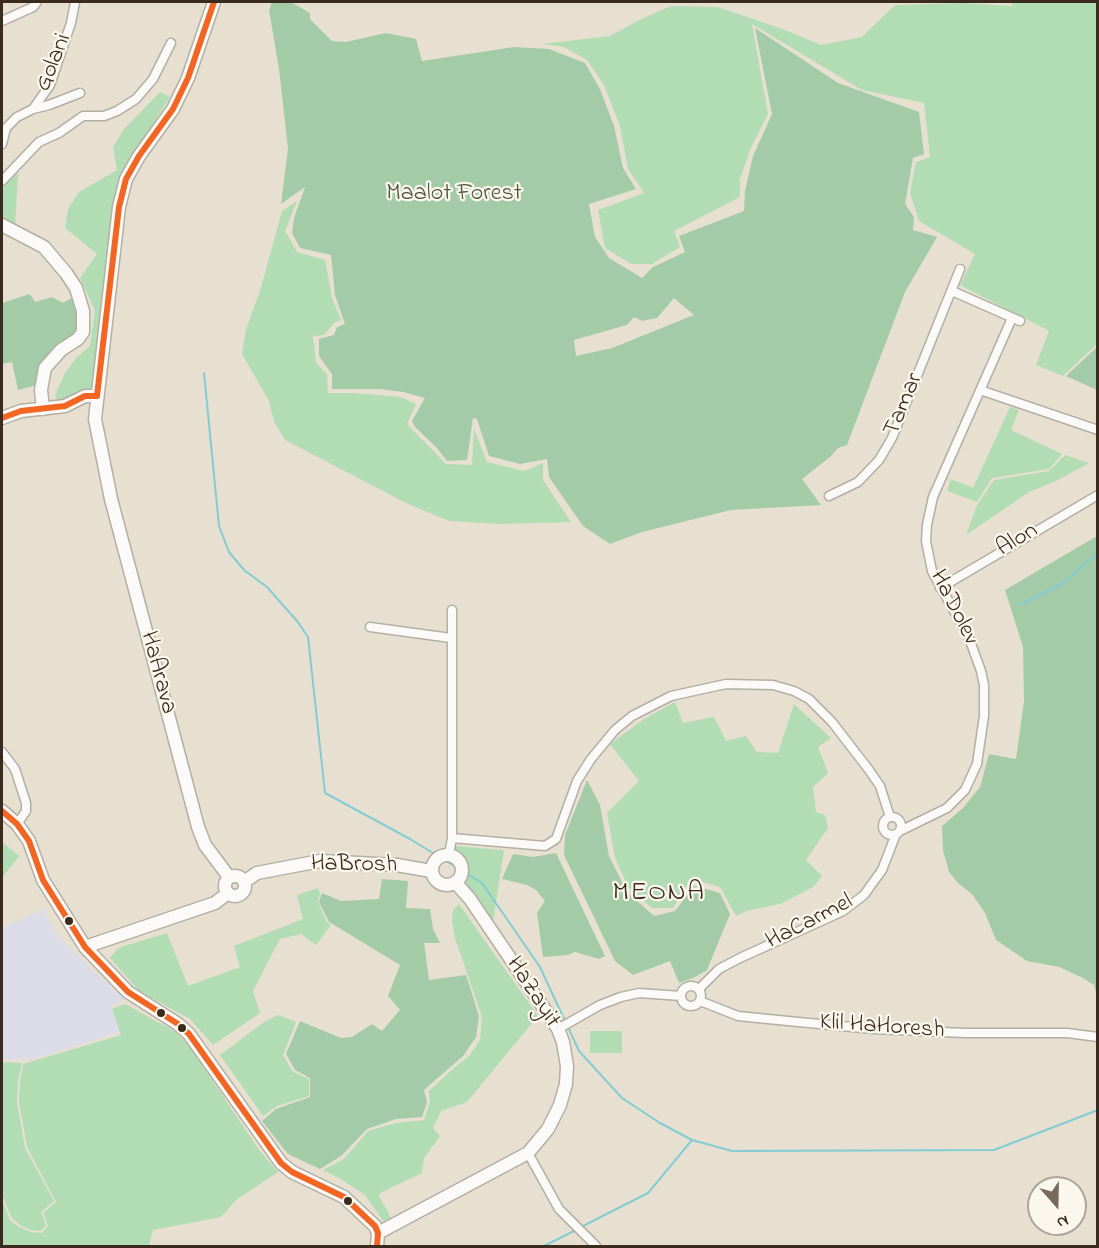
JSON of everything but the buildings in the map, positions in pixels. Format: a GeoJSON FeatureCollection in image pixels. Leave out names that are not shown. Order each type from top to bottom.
{"type":"FeatureCollection","features":[{"type":"Feature","properties":{"kind":"main road","name":"HaArava"},"geometry":{"type":"LineString","coordinates":[[214,2],[188,78],[178,98],[126,179],[120,207],[95,419],[102,461],[198,827],[205,845],[229,877]]}},
{"type":"Feature","properties":{"kind":"main road"},"geometry":{"type":"LineString","coordinates":[[2,225],[44,247],[76,288],[83,311],[83,332],[78,339],[61,350],[45,368],[41,390],[44,409]]}},
{"type":"Feature","properties":{"kind":"main road"},"geometry":{"type":"LineString","coordinates":[[2,418],[21,411],[64,406],[85,396],[97,396]]}},
{"type":"Feature","properties":{"kind":"main road"},"geometry":{"type":"LineString","coordinates":[[2,811],[17,824],[29,841],[43,880],[84,946],[128,992],[178,1024],[189,1034],[281,1163],[292,1172],[344,1197],[375,1226],[378,1233],[377,1246]]}},
{"type":"Feature","properties":{"kind":"main road"},"geometry":{"type":"LineString","coordinates":[[449,855],[456,858],[462,867],[459,879],[451,885],[440,884],[431,871],[439,856],[449,855]]}},
{"type":"Feature","properties":{"kind":"main road","name":"HaBrosh"},"geometry":{"type":"LineString","coordinates":[[244,882],[257,873],[320,861],[397,865],[431,871]]}},
{"type":"Feature","properties":{"kind":"main road"},"geometry":{"type":"LineString","coordinates":[[236,876],[244,882],[244,889],[235,896],[228,893],[224,886],[229,877],[236,876]]}},
{"type":"Feature","properties":{"kind":"main road","name":"HaZayit"},"geometry":{"type":"LineString","coordinates":[[378,1233],[528,1153],[548,1129],[560,1105],[566,1084],[567,1066],[558,1029],[470,899],[455,882]]}},
{"type":"Feature","properties":{"kind":"main road"},"geometry":{"type":"LineString","coordinates":[[84,946],[215,903],[228,893]]}},
{"type":"Feature","properties":{"kind":"street"},"geometry":{"type":"LineString","coordinates":[[2,21],[33,7],[38,2]]}},
{"type":"Feature","properties":{"kind":"street","name":"Golani"},"geometry":{"type":"LineString","coordinates":[[2,144],[6,128],[17,117],[33,109],[50,85],[71,23],[75,2]]}},
{"type":"Feature","properties":{"kind":"street"},"geometry":{"type":"LineString","coordinates":[[2,181],[39,142],[59,133],[83,116],[104,116],[136,99],[153,79],[171,42]]}},
{"type":"Feature","properties":{"kind":"street"},"geometry":{"type":"LineString","coordinates":[[33,109],[80,93]]}},
{"type":"Feature","properties":{"kind":"street","name":"Tamar"},"geometry":{"type":"LineString","coordinates":[[828,496],[858,482],[879,460],[892,438],[960,269]]}},
{"type":"Feature","properties":{"kind":"street","name":"HaDolev"},"geometry":{"type":"LineString","coordinates":[[898,832],[947,808],[965,790],[977,764],[984,716],[984,685],[976,654],[932,571],[926,541],[929,509],[980,390],[1016,320],[952,291]]}},
{"type":"Feature","properties":{"kind":"street"},"geometry":{"type":"LineString","coordinates":[[980,390],[1098,430]]}},
{"type":"Feature","properties":{"kind":"street","name":"Alon"},"geometry":{"type":"LineString","coordinates":[[940,588],[1098,495]]}},
{"type":"Feature","properties":{"kind":"street"},"geometry":{"type":"LineString","coordinates":[[449,855],[452,838],[452,610]]}},
{"type":"Feature","properties":{"kind":"street"},"geometry":{"type":"LineString","coordinates":[[370,627],[452,638]]}},
{"type":"Feature","properties":{"kind":"street"},"geometry":{"type":"LineString","coordinates":[[452,838],[545,846],[556,838],[577,781],[591,759],[615,730],[632,716],[671,696],[726,684],[773,685],[794,691],[809,699],[832,722],[880,786],[894,817],[901,823],[898,832],[886,833],[883,827],[885,820],[894,817],[909,821],[926,819]]}},
{"type":"Feature","properties":{"kind":"street"},"geometry":{"type":"LineString","coordinates":[[2,752],[15,769],[26,803],[26,811],[17,824]]}},
{"type":"Feature","properties":{"kind":"street","name":"HaCarmel"},"geometry":{"type":"LineString","coordinates":[[699,989],[719,969],[843,911],[864,896],[882,870],[898,832]]}},
{"type":"Feature","properties":{"kind":"street"},"geometry":{"type":"LineString","coordinates":[[693,986],[699,989],[701,995],[700,1001],[690,1006],[685,1004],[681,996],[686,987],[693,986]]}},
{"type":"Feature","properties":{"kind":"street"},"geometry":{"type":"LineString","coordinates":[[558,1029],[621,996],[639,993],[681,996]]}},
{"type":"Feature","properties":{"kind":"street","name":"Klil HaHoresh"},"geometry":{"type":"LineString","coordinates":[[700,1001],[738,1016],[863,1028],[965,1033],[1067,1033],[1098,1037]]}},
{"type":"Feature","properties":{"kind":"street"},"geometry":{"type":"LineString","coordinates":[[528,1153],[559,1209],[596,1246]]}},
{"type":"Feature","properties":{"kind":"shaded area"},"geometry":{"type":"Polygon","coordinates":[[[44,909],[53,928],[70,949],[124,999],[110,1006],[120,1032],[30,1060],[2,1059],[2,928],[44,909]]]}},
{"type":"Feature","properties":{"kind":"green space","name":"Maalot Forest"},"geometry":{"type":"Polygon","coordinates":[[[272,2],[291,2],[310,13],[310,19],[332,41],[346,42],[386,33],[416,39],[422,61],[514,47],[549,49],[585,63],[600,89],[614,126],[623,168],[636,189],[589,204],[595,237],[609,258],[642,278],[653,267],[685,252],[679,236],[744,211],[745,191],[753,156],[772,114],[755,28],[838,83],[919,112],[924,154],[913,158],[905,204],[914,217],[913,230],[937,237],[905,292],[847,445],[838,448],[802,479],[821,505],[731,510],[642,532],[610,544],[583,526],[549,477],[547,459],[520,464],[489,456],[477,419],[473,418],[467,460],[447,461],[412,421],[425,398],[379,389],[332,389],[332,374],[319,356],[319,339],[334,335],[337,327],[345,324],[335,295],[331,255],[300,248],[292,233],[294,218],[305,187],[281,204],[288,149],[279,69],[269,10],[272,2]],[[674,298],[657,318],[642,321],[634,317],[627,325],[574,340],[576,356],[612,348],[694,315],[674,298]]]}},
{"type":"Feature","properties":{"kind":"green space"},"geometry":{"type":"Polygon","coordinates":[[[1012,2],[1097,2],[1097,344],[1063,376],[1036,365],[1049,331],[960,285],[975,254],[919,221],[910,193],[916,162],[930,157],[924,103],[862,90],[752,24],[768,114],[750,150],[740,179],[740,197],[674,231],[680,247],[652,264],[631,264],[605,248],[598,210],[644,193],[628,169],[620,126],[604,85],[587,60],[564,47],[542,44],[610,36],[671,6],[718,7],[821,45],[862,37],[895,5],[963,3],[1012,6],[1012,2]]]}},
{"type":"Feature","properties":{"kind":"green space"},"geometry":{"type":"Polygon","coordinates":[[[160,92],[170,97],[122,172],[117,191],[95,390],[60,406],[55,395],[65,373],[76,358],[90,346],[95,311],[80,278],[97,254],[65,228],[68,209],[79,192],[117,170],[113,147],[124,129],[160,92]]]}},
{"type":"Feature","properties":{"kind":"green space"},"geometry":{"type":"Polygon","coordinates":[[[18,173],[15,228],[2,219],[2,188],[18,173]]]}},
{"type":"Feature","properties":{"kind":"green space"},"geometry":{"type":"Polygon","coordinates":[[[297,201],[285,231],[297,252],[325,260],[332,298],[341,320],[334,323],[324,335],[313,336],[316,363],[327,374],[328,393],[401,397],[416,404],[407,424],[446,464],[472,465],[474,429],[487,462],[524,471],[543,463],[543,480],[571,522],[500,524],[449,521],[408,504],[285,440],[274,422],[269,401],[242,354],[246,329],[260,291],[282,211],[297,201]]]}},
{"type":"Feature","properties":{"kind":"green space"},"geometry":{"type":"Polygon","coordinates":[[[30,294],[35,302],[52,297],[63,303],[75,296],[82,328],[57,354],[41,384],[18,390],[12,362],[2,364],[2,303],[30,294]]]}},
{"type":"Feature","properties":{"kind":"green space"},"geometry":{"type":"Polygon","coordinates":[[[1097,347],[1097,390],[1066,376],[1097,347]]]}},
{"type":"Feature","properties":{"kind":"green space"},"geometry":{"type":"Polygon","coordinates":[[[1010,407],[1019,410],[1011,430],[1062,454],[1049,469],[992,478],[977,502],[947,491],[951,479],[973,488],[1010,407]]]}},
{"type":"Feature","properties":{"kind":"green space"},"geometry":{"type":"Polygon","coordinates":[[[1065,455],[1089,463],[1054,482],[1029,492],[966,535],[977,505],[994,480],[1049,471],[1065,455]]]}},
{"type":"Feature","properties":{"kind":"green space"},"geometry":{"type":"Polygon","coordinates":[[[1097,536],[1097,997],[1094,985],[1081,977],[1059,967],[1027,961],[996,940],[985,913],[972,894],[949,872],[943,850],[942,826],[963,808],[980,787],[989,754],[1016,759],[1024,701],[1023,647],[1005,590],[1097,536]]]}},
{"type":"Feature","properties":{"kind":"green space"},"geometry":{"type":"Polygon","coordinates":[[[675,702],[683,723],[714,717],[726,741],[746,736],[757,752],[778,753],[794,704],[831,738],[818,747],[828,773],[813,787],[816,812],[825,815],[828,828],[806,860],[822,876],[813,887],[780,904],[746,911],[736,916],[720,887],[691,879],[673,908],[652,908],[628,887],[615,858],[607,813],[639,781],[610,744],[644,719],[675,702]]]}},
{"type":"Feature","properties":{"kind":"green space"},"geometry":{"type":"Polygon","coordinates":[[[587,780],[600,805],[609,856],[627,892],[654,916],[675,911],[694,886],[720,893],[730,914],[707,970],[679,983],[670,961],[633,975],[615,961],[564,855],[565,835],[587,780]]]}},
{"type":"Feature","properties":{"kind":"green space"},"geometry":{"type":"Polygon","coordinates":[[[2,842],[19,856],[2,878],[2,842]]]}},
{"type":"Feature","properties":{"kind":"green space"},"geometry":{"type":"Polygon","coordinates":[[[454,846],[504,850],[493,921],[462,882],[469,869],[464,859],[455,853],[454,846]]]}},
{"type":"Feature","properties":{"kind":"green space"},"geometry":{"type":"Polygon","coordinates":[[[556,853],[605,956],[599,959],[575,952],[568,955],[543,957],[537,913],[545,901],[536,890],[527,885],[502,879],[513,854],[533,857],[556,853]]]}},
{"type":"Feature","properties":{"kind":"green space"},"geometry":{"type":"Polygon","coordinates":[[[382,879],[408,881],[406,908],[430,909],[433,929],[440,943],[424,943],[429,980],[466,975],[479,1016],[476,1037],[463,1056],[424,1090],[427,1102],[422,1117],[396,1119],[367,1129],[341,1156],[320,1169],[288,1154],[262,1121],[276,1109],[310,1097],[310,1078],[295,1070],[286,1054],[300,1021],[341,1038],[352,1037],[372,1024],[382,1031],[400,1010],[388,996],[400,965],[329,922],[319,902],[322,893],[341,901],[379,899],[382,879]]]}},
{"type":"Feature","properties":{"kind":"green space"},"geometry":{"type":"Polygon","coordinates":[[[318,888],[320,894],[318,901],[326,921],[331,925],[316,945],[301,934],[280,939],[253,991],[260,1013],[213,1045],[190,1019],[139,991],[110,958],[118,948],[167,933],[188,986],[240,967],[234,946],[303,919],[297,895],[318,888]]]}},
{"type":"Feature","properties":{"kind":"green space"},"geometry":{"type":"Polygon","coordinates":[[[459,904],[538,1016],[467,1102],[441,1111],[433,1128],[440,1136],[424,1158],[422,1173],[378,1194],[391,1218],[384,1222],[365,1195],[323,1170],[344,1159],[368,1131],[396,1123],[424,1120],[430,1102],[429,1091],[470,1055],[480,1040],[482,1017],[455,938],[452,921],[453,910],[459,904]]]}},
{"type":"Feature","properties":{"kind":"green space"},"geometry":{"type":"Polygon","coordinates":[[[125,1004],[176,1032],[190,1047],[259,1150],[278,1172],[236,1200],[221,1217],[153,1230],[149,1246],[2,1246],[2,1199],[10,1220],[31,1232],[42,1233],[48,1226],[43,1213],[56,1202],[27,1147],[19,1101],[23,1064],[121,1035],[112,1009],[125,1004]]]}},
{"type":"Feature","properties":{"kind":"green space"},"geometry":{"type":"Polygon","coordinates":[[[278,1015],[296,1022],[283,1055],[293,1072],[309,1079],[309,1096],[277,1106],[263,1116],[220,1055],[264,1022],[278,1015]]]}},
{"type":"Feature","properties":{"kind":"green space"},"geometry":{"type":"Polygon","coordinates":[[[590,1031],[622,1031],[622,1053],[590,1053],[590,1031]]]}},
{"type":"Feature","properties":{"kind":"green space"},"geometry":{"type":"Polygon","coordinates":[[[2,1062],[22,1063],[17,1102],[25,1148],[54,1201],[41,1212],[46,1225],[41,1231],[31,1230],[12,1218],[2,1195],[2,1062]]]}},
{"type":"Feature","properties":{"kind":"waterway"},"geometry":{"type":"LineString","coordinates":[[204,373],[219,526],[229,552],[244,570],[267,587],[308,637],[325,793],[410,839],[482,883],[540,967],[565,1021]]}},
{"type":"Feature","properties":{"kind":"waterway"},"geometry":{"type":"LineString","coordinates":[[1020,605],[1063,583],[1098,553]]}},
{"type":"Feature","properties":{"kind":"waterway"},"geometry":{"type":"LineString","coordinates":[[568,1027],[579,1051],[622,1098],[660,1123],[692,1140],[732,1151],[994,1150],[1098,1110]]}},
{"type":"Feature","properties":{"kind":"waterway"},"geometry":{"type":"LineString","coordinates":[[581,1227],[648,1193],[692,1140]]}},
{"type":"Feature","properties":{"kind":"waterway"},"geometry":{"type":"LineString","coordinates":[[544,1246],[576,1230]]}},
{"type":"Feature","properties":{"kind":"transit line"},"geometry":{"type":"LineString","coordinates":[[97,396],[119,207],[126,179],[139,156],[173,109],[188,78],[214,2]]}},
{"type":"Feature","properties":{"kind":"transit line"},"geometry":{"type":"LineString","coordinates":[[2,418],[21,411],[65,406],[85,396],[97,396]]}},
{"type":"Feature","properties":{"kind":"transit line"},"geometry":{"type":"LineString","coordinates":[[2,811],[17,824],[29,841],[43,880],[85,947],[128,992],[178,1024],[189,1034],[281,1163],[292,1172],[344,1197],[375,1226],[378,1233],[377,1246]]}},
{"type":"Feature","properties":{"kind":"district","name":"MEONA"},"geometry":{"type":"Point","coordinates":[659,895]}}]}
